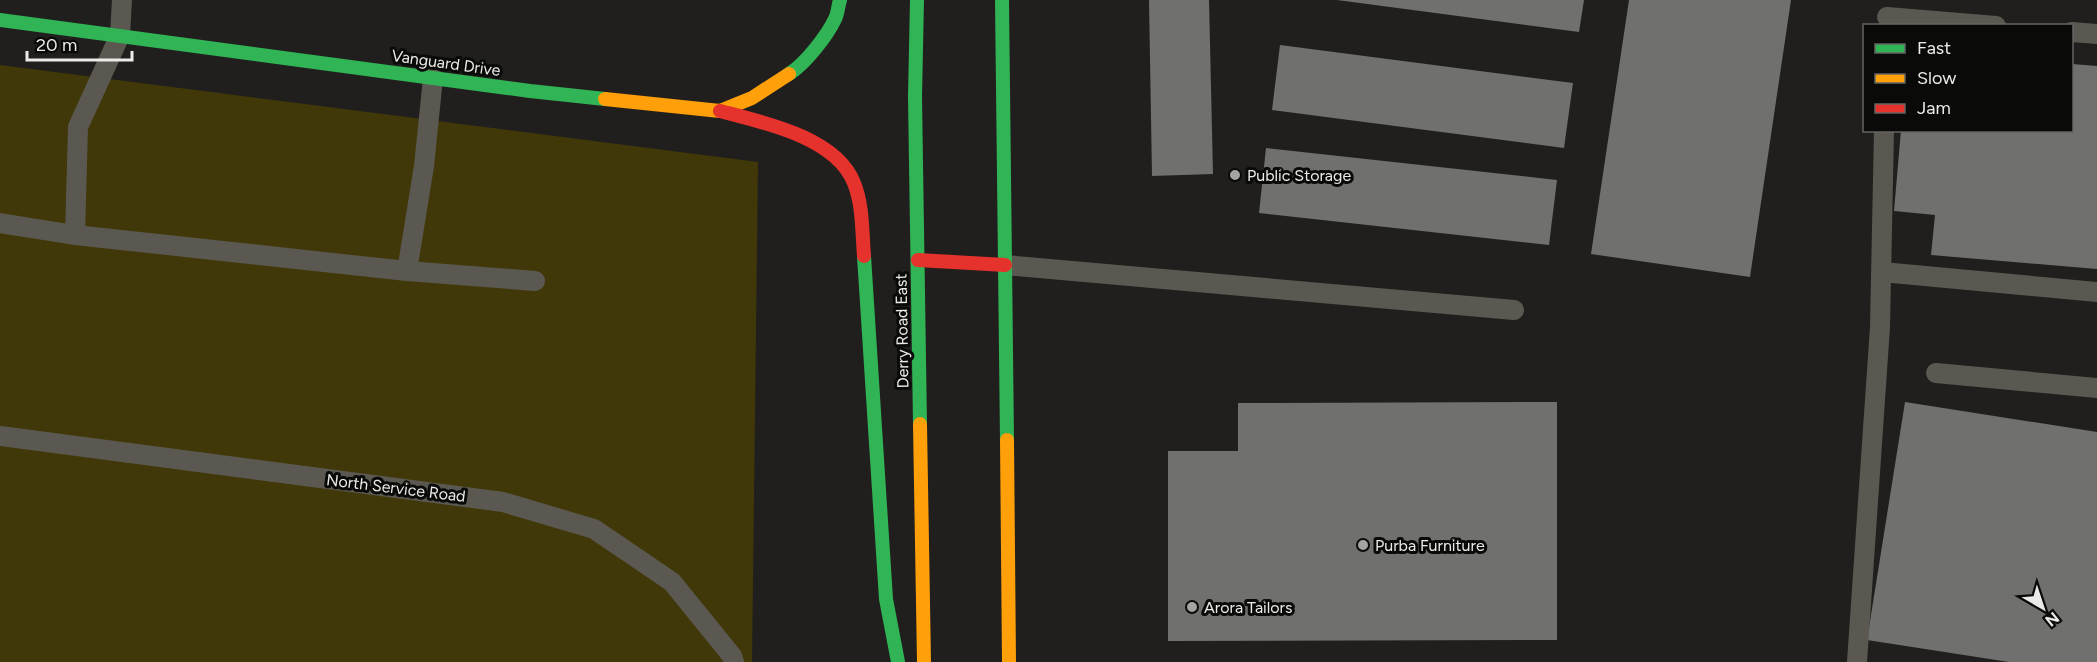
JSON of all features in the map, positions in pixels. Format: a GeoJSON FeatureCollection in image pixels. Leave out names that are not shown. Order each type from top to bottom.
{"type":"FeatureCollection","features":[{"type":"Feature","properties":{"kind":"street","name":"Vanguard Drive"},"geometry":{"type":"LineString","coordinates":[[0,20],[530,91],[720,111],[752,98],[796,69],[818,45],[835,19],[840,0]]}},
{"type":"Feature","properties":{"kind":"street","name":"Derry Road East"},"geometry":{"type":"LineString","coordinates":[[917,0],[915,97],[924,662]]}},
{"type":"Feature","properties":{"kind":"street"},"geometry":{"type":"LineString","coordinates":[[1002,0],[1009,662]]}},
{"type":"Feature","properties":{"kind":"street"},"geometry":{"type":"LineString","coordinates":[[720,111],[785,130],[825,148],[852,178],[861,217],[886,599],[898,662]]}},
{"type":"Feature","properties":{"kind":"street"},"geometry":{"type":"LineString","coordinates":[[918,260],[1005,265]]}},
{"type":"Feature","properties":{"kind":"lane"},"geometry":{"type":"LineString","coordinates":[[75,234],[78,127],[120,35],[122,0]]}},
{"type":"Feature","properties":{"kind":"lane"},"geometry":{"type":"LineString","coordinates":[[1887,14],[1978,24]]}},
{"type":"Feature","properties":{"kind":"lane"},"geometry":{"type":"LineString","coordinates":[[2073,32],[2097,34]]}},
{"type":"Feature","properties":{"kind":"lane"},"geometry":{"type":"LineString","coordinates":[[407,271],[424,166],[433,78]]}},
{"type":"Feature","properties":{"kind":"lane"},"geometry":{"type":"LineString","coordinates":[[1857,662],[1880,339],[1884,132]]}},
{"type":"Feature","properties":{"kind":"lane"},"geometry":{"type":"LineString","coordinates":[[0,223],[75,234],[407,271],[535,281]]}},
{"type":"Feature","properties":{"kind":"lane"},"geometry":{"type":"LineString","coordinates":[[1005,265],[1514,310]]}},
{"type":"Feature","properties":{"kind":"lane"},"geometry":{"type":"LineString","coordinates":[[1882,272],[2097,292]]}},
{"type":"Feature","properties":{"kind":"lane"},"geometry":{"type":"LineString","coordinates":[[1936,373],[2097,388]]}},
{"type":"Feature","properties":{"kind":"lane","name":"North Service Road"},"geometry":{"type":"LineString","coordinates":[[0,436],[503,502],[594,529],[672,582],[732,656],[734,662]]}},
{"type":"Feature","properties":{"kind":"shaded area"},"geometry":{"type":"Polygon","coordinates":[[[0,65],[758,162],[752,662],[0,662],[0,65]]]}},
{"type":"Feature","properties":{"kind":"building"},"geometry":{"type":"Polygon","coordinates":[[[1149,0],[1209,0],[1213,174],[1152,176],[1149,0]]]}},
{"type":"Feature","properties":{"kind":"building"},"geometry":{"type":"Polygon","coordinates":[[[1337,0],[1584,0],[1579,32],[1337,0]]]}},
{"type":"Feature","properties":{"kind":"building"},"geometry":{"type":"Polygon","coordinates":[[[1629,0],[1791,0],[1750,277],[1591,254],[1629,0]]]}},
{"type":"Feature","properties":{"kind":"building"},"geometry":{"type":"Polygon","coordinates":[[[1280,45],[1573,83],[1564,148],[1272,110],[1280,45]]]}},
{"type":"Feature","properties":{"kind":"building"},"geometry":{"type":"Polygon","coordinates":[[[2073,64],[2097,66],[2097,269],[1931,255],[1935,215],[1894,211],[1901,132],[2073,132],[2073,64]]]}},
{"type":"Feature","properties":{"kind":"building"},"geometry":{"type":"Polygon","coordinates":[[[1266,148],[1557,180],[1549,245],[1259,213],[1266,148]]]}},
{"type":"Feature","properties":{"kind":"building","name":"Purba Furniture"},"geometry":{"type":"Polygon","coordinates":[[[1557,402],[1557,640],[1168,641],[1168,451],[1238,451],[1238,403],[1557,402]]]}},
{"type":"Feature","properties":{"kind":"building"},"geometry":{"type":"Polygon","coordinates":[[[1905,402],[2097,432],[2097,662],[2009,662],[1867,640],[1905,402]]]}},
{"type":"Feature","properties":{"kind":"traffic: fast"},"geometry":{"type":"LineString","coordinates":[[789,74],[808,57],[827,33],[836,17],[840,0]]}},
{"type":"Feature","properties":{"kind":"traffic: fast"},"geometry":{"type":"LineString","coordinates":[[917,0],[915,97],[920,424]]}},
{"type":"Feature","properties":{"kind":"traffic: fast"},"geometry":{"type":"LineString","coordinates":[[1002,0],[1007,440]]}},
{"type":"Feature","properties":{"kind":"traffic: fast"},"geometry":{"type":"LineString","coordinates":[[0,20],[605,99]]}},
{"type":"Feature","properties":{"kind":"traffic: fast"},"geometry":{"type":"LineString","coordinates":[[864,256],[886,599],[898,662]]}},
{"type":"Feature","properties":{"kind":"traffic: slow"},"geometry":{"type":"LineString","coordinates":[[605,99],[720,111],[752,98],[789,74]]}},
{"type":"Feature","properties":{"kind":"traffic: slow"},"geometry":{"type":"LineString","coordinates":[[920,424],[924,662]]}},
{"type":"Feature","properties":{"kind":"traffic: slow"},"geometry":{"type":"LineString","coordinates":[[1007,440],[1009,662]]}},
{"type":"Feature","properties":{"kind":"traffic: jam"},"geometry":{"type":"LineString","coordinates":[[720,111],[776,126],[796,134],[815,143],[845,167],[854,183],[859,200],[864,256]]}},
{"type":"Feature","properties":{"kind":"traffic: jam"},"geometry":{"type":"LineString","coordinates":[[918,260],[1005,265]]}},
{"type":"Feature","properties":{"kind":"place","name":"Public Storage"},"geometry":{"type":"Point","coordinates":[1235,175]}},
{"type":"Feature","properties":{"kind":"place","name":"Purba Furniture"},"geometry":{"type":"Point","coordinates":[1363,545]}},
{"type":"Feature","properties":{"kind":"place","name":"Arora Tailors"},"geometry":{"type":"Point","coordinates":[1192,607]}}]}
